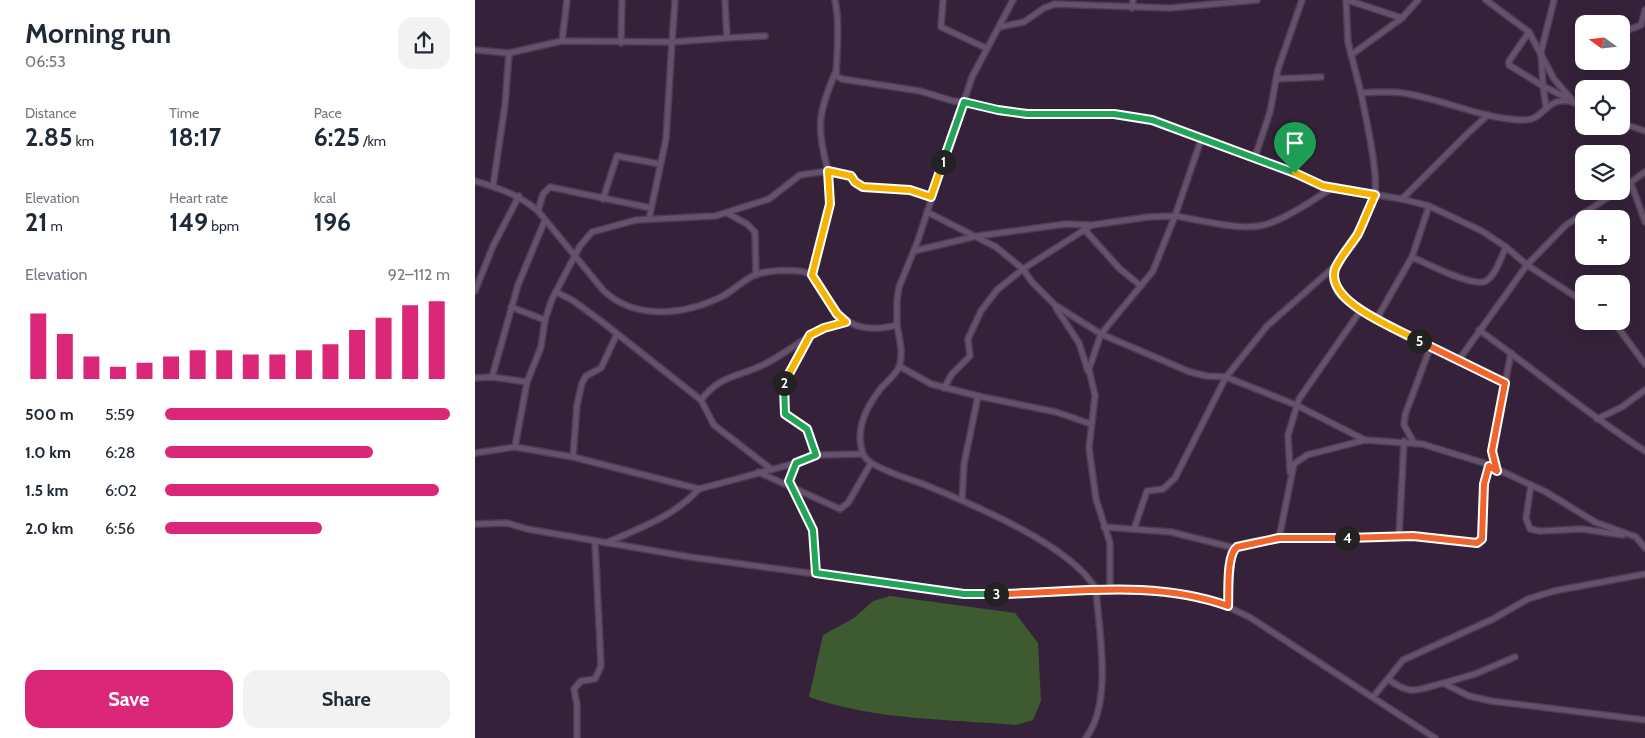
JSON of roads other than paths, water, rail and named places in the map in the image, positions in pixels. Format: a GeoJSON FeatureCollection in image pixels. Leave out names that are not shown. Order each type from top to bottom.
{"type":"FeatureCollection","features":[{"type":"Feature","properties":{"kind":"street"},"geometry":{"type":"LineString","coordinates":[[562,41],[567,0]]}},
{"type":"Feature","properties":{"kind":"street"},"geometry":{"type":"LineString","coordinates":[[621,42],[622,0]]}},
{"type":"Feature","properties":{"kind":"street"},"geometry":{"type":"LineString","coordinates":[[649,218],[667,134],[675,0]]}},
{"type":"Feature","properties":{"kind":"street"},"geometry":{"type":"LineString","coordinates":[[725,0],[727,38]]}},
{"type":"Feature","properties":{"kind":"street"},"geometry":{"type":"LineString","coordinates":[[835,0],[839,41],[837,76],[842,79],[890,85],[920,91],[953,102],[964,102],[1027,114],[1114,114],[1139,117],[1163,123],[1332,188],[1402,199],[1429,206],[1472,226],[1506,247],[1527,265],[1575,296]]}},
{"type":"Feature","properties":{"kind":"street"},"geometry":{"type":"LineString","coordinates":[[943,0],[941,27],[986,48]]}},
{"type":"Feature","properties":{"kind":"street"},"geometry":{"type":"LineString","coordinates":[[1013,0],[1000,27],[976,66],[914,252],[899,287],[897,300],[897,325],[901,350],[899,366],[880,390],[865,416],[860,434],[863,454],[871,463],[962,500],[1020,529],[1073,561],[1096,589],[1101,676],[1096,720],[1085,738]]}},
{"type":"Feature","properties":{"kind":"street"},"geometry":{"type":"LineString","coordinates":[[1132,8],[1133,0]]}},
{"type":"Feature","properties":{"kind":"street"},"geometry":{"type":"LineString","coordinates":[[1000,27],[1024,22],[1044,8],[1055,4],[1132,8],[1192,7],[1257,0]]}},
{"type":"Feature","properties":{"kind":"street"},"geometry":{"type":"LineString","coordinates":[[1255,157],[1269,112],[1276,79],[1302,0]]}},
{"type":"Feature","properties":{"kind":"street"},"geometry":{"type":"LineString","coordinates":[[1402,18],[1347,0],[1346,25],[1370,139],[1375,195],[1358,232],[1338,264],[1333,277],[1335,286],[1347,301],[1361,310],[1430,348],[1505,383]]}},
{"type":"Feature","properties":{"kind":"street"},"geometry":{"type":"LineString","coordinates":[[1351,55],[1402,18],[1418,0]]}},
{"type":"Feature","properties":{"kind":"street"},"geometry":{"type":"LineString","coordinates":[[1486,0],[1529,32],[1554,79],[1574,102]]}},
{"type":"Feature","properties":{"kind":"street"},"geometry":{"type":"LineString","coordinates":[[1546,107],[1541,52],[1554,0]]}},
{"type":"Feature","properties":{"kind":"street"},"geometry":{"type":"LineString","coordinates":[[1630,29],[1641,25],[1645,10]]}},
{"type":"Feature","properties":{"kind":"street"},"geometry":{"type":"LineString","coordinates":[[1529,32],[1509,61],[1509,65],[1574,102]]}},
{"type":"Feature","properties":{"kind":"street"},"geometry":{"type":"LineString","coordinates":[[475,50],[509,53],[562,41],[672,42],[765,36]]}},
{"type":"Feature","properties":{"kind":"street"},"geometry":{"type":"LineString","coordinates":[[493,186],[505,105],[509,53]]}},
{"type":"Feature","properties":{"kind":"street"},"geometry":{"type":"LineString","coordinates":[[812,275],[830,204],[828,171],[820,142],[819,126],[823,102],[837,70]]}},
{"type":"Feature","properties":{"kind":"street"},"geometry":{"type":"LineString","coordinates":[[1276,79],[1321,77]]}},
{"type":"Feature","properties":{"kind":"street"},"geometry":{"type":"LineString","coordinates":[[1361,93],[1404,93],[1489,115],[1528,120],[1546,107],[1559,101],[1574,102]]}},
{"type":"Feature","properties":{"kind":"street"},"geometry":{"type":"LineString","coordinates":[[1402,199],[1489,115]]}},
{"type":"Feature","properties":{"kind":"street"},"geometry":{"type":"LineString","coordinates":[[1630,126],[1645,131]]}},
{"type":"Feature","properties":{"kind":"street"},"geometry":{"type":"LineString","coordinates":[[1089,376],[1093,351],[1101,334],[1156,267],[1202,137]]}},
{"type":"Feature","properties":{"kind":"street"},"geometry":{"type":"LineString","coordinates":[[603,199],[617,156],[660,164]]}},
{"type":"Feature","properties":{"kind":"street"},"geometry":{"type":"LineString","coordinates":[[515,448],[527,382],[541,347],[545,320],[556,292],[575,255],[585,237],[592,232],[614,224],[649,218],[705,218],[726,213],[769,200],[800,175],[828,171],[851,176],[855,182],[863,187],[910,190],[931,197]]}},
{"type":"Feature","properties":{"kind":"street"},"geometry":{"type":"LineString","coordinates":[[1645,172],[1631,183],[1645,222]]}},
{"type":"Feature","properties":{"kind":"street"},"geometry":{"type":"LineString","coordinates":[[475,181],[519,196],[538,211],[612,298],[622,305],[648,312],[677,310],[716,299],[756,274],[796,271],[812,275],[837,314],[846,322],[870,329],[897,325]]}},
{"type":"Feature","properties":{"kind":"street"},"geometry":{"type":"LineString","coordinates":[[538,211],[543,194],[550,187],[651,208]]}},
{"type":"Feature","properties":{"kind":"street"},"geometry":{"type":"LineString","coordinates":[[914,252],[977,236],[1066,224],[1092,225],[1148,216],[1175,216],[1242,225],[1265,224],[1307,204],[1332,188]]}},
{"type":"Feature","properties":{"kind":"street"},"geometry":{"type":"LineString","coordinates":[[475,288],[493,246],[519,196]]}},
{"type":"Feature","properties":{"kind":"street"},"geometry":{"type":"LineString","coordinates":[[1458,362],[1527,265],[1566,225],[1605,200]]}},
{"type":"Feature","properties":{"kind":"street"},"geometry":{"type":"LineString","coordinates":[[1377,318],[1412,257],[1429,206]]}},
{"type":"Feature","properties":{"kind":"street"},"geometry":{"type":"LineString","coordinates":[[927,212],[961,231],[977,236],[1003,252],[1023,269],[1032,282],[1055,306],[1079,343],[1095,396],[1089,448],[1097,505],[1111,552],[1110,589]]}},
{"type":"Feature","properties":{"kind":"street"},"geometry":{"type":"LineString","coordinates":[[726,213],[747,224],[755,232],[756,274]]}},
{"type":"Feature","properties":{"kind":"street"},"geometry":{"type":"LineString","coordinates":[[492,377],[521,275],[545,220]]}},
{"type":"Feature","properties":{"kind":"street"},"geometry":{"type":"LineString","coordinates":[[944,388],[952,374],[970,356],[969,334],[987,302],[997,290],[1023,269],[1092,225]]}},
{"type":"Feature","properties":{"kind":"street"},"geometry":{"type":"LineString","coordinates":[[1084,229],[1120,268],[1141,286]]}},
{"type":"Feature","properties":{"kind":"street"},"geometry":{"type":"LineString","coordinates":[[1412,257],[1461,278],[1481,283],[1489,279],[1506,247]]}},
{"type":"Feature","properties":{"kind":"street"},"geometry":{"type":"LineString","coordinates":[[1134,529],[1147,491],[1163,489],[1175,478],[1226,377],[1267,326],[1338,264]]}},
{"type":"Feature","properties":{"kind":"street"},"geometry":{"type":"LineString","coordinates":[[556,292],[572,300],[701,400],[714,425],[771,469]]}},
{"type":"Feature","properties":{"kind":"street"},"geometry":{"type":"LineString","coordinates":[[511,306],[545,320]]}},
{"type":"Feature","properties":{"kind":"street"},"geometry":{"type":"LineString","coordinates":[[1055,306],[1101,334],[1190,372],[1207,376],[1226,377],[1296,405],[1365,440]]}},
{"type":"Feature","properties":{"kind":"street"},"geometry":{"type":"LineString","coordinates":[[1291,476],[1288,435],[1296,405],[1302,393],[1361,310]]}},
{"type":"Feature","properties":{"kind":"street"},"geometry":{"type":"LineString","coordinates":[[701,400],[717,382],[763,365],[810,335],[824,328],[846,322]]}},
{"type":"Feature","properties":{"kind":"street"},"geometry":{"type":"LineString","coordinates":[[1479,330],[1597,419],[1645,451]]}},
{"type":"Feature","properties":{"kind":"street"},"geometry":{"type":"LineString","coordinates":[[1620,330],[1645,364]]}},
{"type":"Feature","properties":{"kind":"street"},"geometry":{"type":"LineString","coordinates":[[573,457],[577,405],[582,383],[585,376],[601,368],[617,334]]}},
{"type":"Feature","properties":{"kind":"street"},"geometry":{"type":"LineString","coordinates":[[810,335],[786,376],[782,393],[785,414],[807,429],[816,455]]}},
{"type":"Feature","properties":{"kind":"street"},"geometry":{"type":"LineString","coordinates":[[1413,441],[1404,425],[1405,415],[1430,348]]}},
{"type":"Feature","properties":{"kind":"street"},"geometry":{"type":"LineString","coordinates":[[1497,471],[1492,451],[1511,353]]}},
{"type":"Feature","properties":{"kind":"street"},"geometry":{"type":"LineString","coordinates":[[899,366],[918,378],[944,388],[1056,412],[1091,424]]}},
{"type":"Feature","properties":{"kind":"street"},"geometry":{"type":"LineString","coordinates":[[475,378],[492,377],[527,382]]}},
{"type":"Feature","properties":{"kind":"street"},"geometry":{"type":"LineString","coordinates":[[1597,419],[1622,407],[1645,390]]}},
{"type":"Feature","properties":{"kind":"street"},"geometry":{"type":"LineString","coordinates":[[962,500],[964,464],[978,396]]}},
{"type":"Feature","properties":{"kind":"street"},"geometry":{"type":"LineString","coordinates":[[1279,538],[1294,464],[1307,455],[1365,440],[1413,441],[1463,455],[1531,485],[1595,522],[1636,537],[1645,547]]}},
{"type":"Feature","properties":{"kind":"street"},"geometry":{"type":"LineString","coordinates":[[1399,536],[1404,441]]}},
{"type":"Feature","properties":{"kind":"street"},"geometry":{"type":"LineString","coordinates":[[475,453],[515,448],[573,457],[699,488],[796,463],[816,455],[863,454]]}},
{"type":"Feature","properties":{"kind":"street"},"geometry":{"type":"LineString","coordinates":[[796,463],[789,481],[813,530],[816,573]]}},
{"type":"Feature","properties":{"kind":"street"},"geometry":{"type":"LineString","coordinates":[[757,472],[836,508],[843,509],[871,463]]}},
{"type":"Feature","properties":{"kind":"street"},"geometry":{"type":"LineString","coordinates":[[1104,527],[1171,532],[1235,548],[1279,538],[1399,536],[1480,543],[1483,536],[1484,484],[1489,466]]}},
{"type":"Feature","properties":{"kind":"street"},"geometry":{"type":"LineString","coordinates":[[1531,485],[1526,518],[1527,526],[1530,528],[1546,531],[1582,530],[1636,537]]}},
{"type":"Feature","properties":{"kind":"street"},"geometry":{"type":"LineString","coordinates":[[606,543],[665,517],[681,506],[699,488]]}},
{"type":"Feature","properties":{"kind":"street"},"geometry":{"type":"LineString","coordinates":[[475,524],[507,523],[527,529],[595,542],[964,594],[1110,589],[1168,591],[1199,596],[1228,606],[1435,738]]}},
{"type":"Feature","properties":{"kind":"street"},"geometry":{"type":"LineString","coordinates":[[577,738],[577,705],[574,689],[581,682],[595,679],[601,666],[595,542]]}},
{"type":"Feature","properties":{"kind":"street"},"geometry":{"type":"LineString","coordinates":[[1228,606],[1231,558],[1235,548]]}},
{"type":"Feature","properties":{"kind":"street"},"geometry":{"type":"LineString","coordinates":[[1373,697],[1403,660],[1493,619],[1528,599],[1554,591],[1645,574]]}},
{"type":"Feature","properties":{"kind":"street"},"geometry":{"type":"LineString","coordinates":[[1388,679],[1399,688],[1413,691],[1475,674],[1515,657]]}},
{"type":"Feature","properties":{"kind":"street"},"geometry":{"type":"LineString","coordinates":[[1443,683],[1469,696],[1491,701],[1645,720]]}}]}
